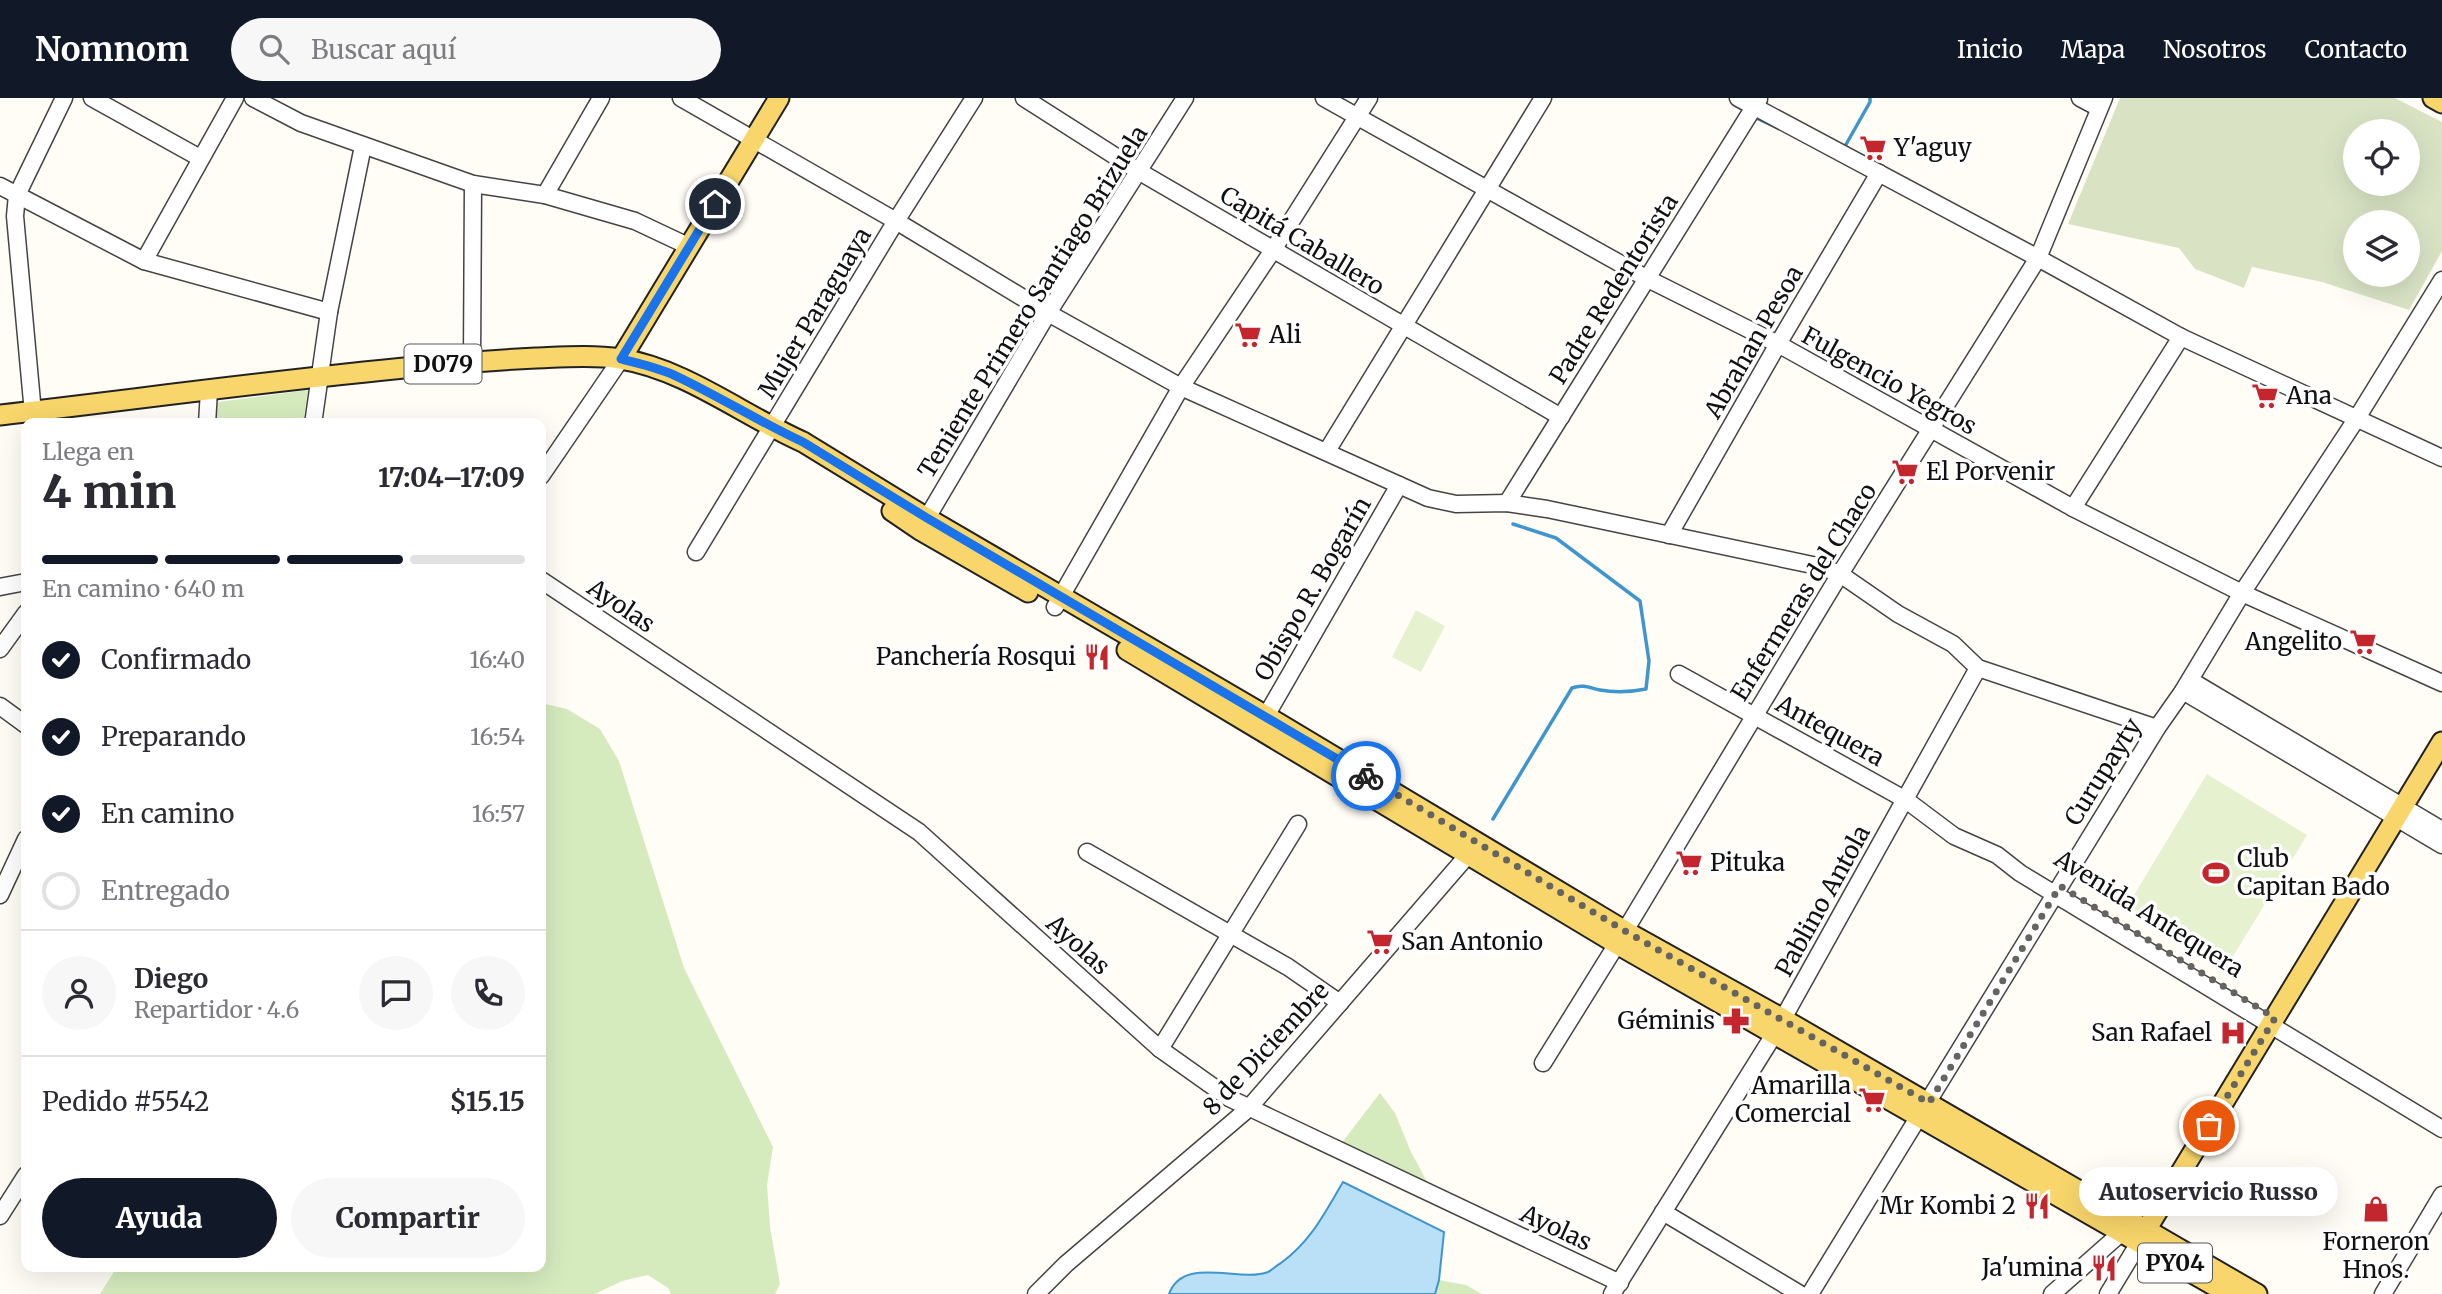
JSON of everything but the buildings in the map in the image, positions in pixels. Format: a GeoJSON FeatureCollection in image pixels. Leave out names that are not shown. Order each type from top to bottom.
{"type":"FeatureCollection","features":[{"type":"Feature","properties":{"kind":"main road"},"geometry":{"type":"LineString","coordinates":[[621,359],[779,98]]}},
{"type":"Feature","properties":{"kind":"main road"},"geometry":{"type":"LineString","coordinates":[[2433,98],[2442,103]]}},
{"type":"Feature","properties":{"kind":"main road","name":"D079"},"geometry":{"type":"LineString","coordinates":[[0,415],[33,417],[209,390],[472,361],[584,356],[621,359]]}},
{"type":"Feature","properties":{"kind":"main road","name":"PY04"},"geometry":{"type":"LineString","coordinates":[[621,359],[677,376],[777,431],[798,448],[924,524],[1621,937],[1925,1109],[2143,1237],[2228,1294]]}},
{"type":"Feature","properties":{"kind":"main road","name":"PY04"},"geometry":{"type":"LineString","coordinates":[[1058,601],[1266,716],[1474,849]]}},
{"type":"Feature","properties":{"kind":"main road"},"geometry":{"type":"LineString","coordinates":[[2143,1237],[2442,742]]}},
{"type":"Feature","properties":{"kind":"main road","name":"PY04"},"geometry":{"type":"LineString","coordinates":[[1925,1109],[2121,1233],[2143,1237],[2257,1294]]}},
{"type":"Feature","properties":{"kind":"street"},"geometry":{"type":"LineString","coordinates":[[33,417],[8,239],[17,195],[64,98]]}},
{"type":"Feature","properties":{"kind":"street"},"geometry":{"type":"LineString","coordinates":[[92,98],[200,158]]}},
{"type":"Feature","properties":{"kind":"street"},"geometry":{"type":"LineString","coordinates":[[144,261],[235,98]]}},
{"type":"Feature","properties":{"kind":"street"},"geometry":{"type":"LineString","coordinates":[[253,98],[301,122],[472,184],[545,195],[635,221],[688,246]]}},
{"type":"Feature","properties":{"kind":"street"},"geometry":{"type":"LineString","coordinates":[[545,195],[601,98]]}},
{"type":"Feature","properties":{"kind":"street"},"geometry":{"type":"LineString","coordinates":[[681,98],[896,221],[1048,313],[1181,387],[1398,485],[1429,498],[1456,504],[1507,503],[1546,509],[1822,567],[1840,574],[1898,614],[1953,645],[1978,668],[2157,728]]}},
{"type":"Feature","properties":{"kind":"street","name":"Mujer Paraguaya"},"geometry":{"type":"LineString","coordinates":[[696,552],[777,431],[896,221],[974,98]]}},
{"type":"Feature","properties":{"kind":"street","name":"Capitá Caballero"},"geometry":{"type":"LineString","coordinates":[[1024,98],[1140,172],[1561,417]]}},
{"type":"Feature","properties":{"kind":"street","name":"Teniente Primero Santiago Brizuela"},"geometry":{"type":"LineString","coordinates":[[924,524],[1048,313],[1185,98]]}},
{"type":"Feature","properties":{"kind":"street","name":"Fulgencio Yegros"},"geometry":{"type":"LineString","coordinates":[[1324,98],[1646,278],[1778,344],[2073,508],[2242,593],[2442,683]]}},
{"type":"Feature","properties":{"kind":"street"},"geometry":{"type":"LineString","coordinates":[[1058,601],[1181,387],[1273,250],[1369,98]]}},
{"type":"Feature","properties":{"kind":"street"},"geometry":{"type":"LineString","coordinates":[[1327,451],[1543,98]]}},
{"type":"Feature","properties":{"kind":"street"},"geometry":{"type":"LineString","coordinates":[[1738,98],[1757,103],[1825,145],[2181,337],[2442,458]]}},
{"type":"Feature","properties":{"kind":"street"},"geometry":{"type":"LineString","coordinates":[[2080,98],[2101,103]]}},
{"type":"Feature","properties":{"kind":"street","name":"Padre Redentorista"},"geometry":{"type":"LineString","coordinates":[[1507,503],[1757,103]]}},
{"type":"Feature","properties":{"kind":"street","name":"Enfermeras del Chaco"},"geometry":{"type":"LineString","coordinates":[[1542,1063],[1840,574],[2038,258],[2101,103]]}},
{"type":"Feature","properties":{"kind":"street"},"geometry":{"type":"LineString","coordinates":[[314,418],[329,313],[363,146]]}},
{"type":"Feature","properties":{"kind":"street","name":"Abrahan Pesoa"},"geometry":{"type":"LineString","coordinates":[[1669,535],[1880,173]]}},
{"type":"Feature","properties":{"kind":"street"},"geometry":{"type":"LineString","coordinates":[[472,184],[472,361]]}},
{"type":"Feature","properties":{"kind":"street"},"geometry":{"type":"LineString","coordinates":[[0,186],[144,261],[329,313]]}},
{"type":"Feature","properties":{"kind":"street","name":"Curupayty"},"geometry":{"type":"LineString","coordinates":[[1811,1294],[2157,728],[2187,686],[2242,593],[2437,297],[2442,280]]}},
{"type":"Feature","properties":{"kind":"street"},"geometry":{"type":"LineString","coordinates":[[2073,508],[2181,337]]}},
{"type":"Feature","properties":{"kind":"street"},"geometry":{"type":"LineString","coordinates":[[546,469],[621,359]]}},
{"type":"Feature","properties":{"kind":"street"},"geometry":{"type":"LineString","coordinates":[[207,418],[209,390]]}},
{"type":"Feature","properties":{"kind":"street","name":"Obispo R. Bogarín"},"geometry":{"type":"LineString","coordinates":[[1266,716],[1398,485]]}},
{"type":"Feature","properties":{"kind":"street"},"geometry":{"type":"LineString","coordinates":[[0,587],[21,583]]}},
{"type":"Feature","properties":{"kind":"street","name":"Ayolas"},"geometry":{"type":"LineString","coordinates":[[546,583],[919,832],[1160,1049],[1229,1098],[1616,1289]]}},
{"type":"Feature","properties":{"kind":"street"},"geometry":{"type":"LineString","coordinates":[[0,649],[21,620]]}},
{"type":"Feature","properties":{"kind":"street","name":"Pablino Antola"},"geometry":{"type":"LineString","coordinates":[[1616,1289],[1779,1026],[1978,668]]}},
{"type":"Feature","properties":{"kind":"street","name":"Antequera"},"geometry":{"type":"LineString","coordinates":[[1679,674],[1906,800],[1954,836]]}},
{"type":"Feature","properties":{"kind":"street"},"geometry":{"type":"LineString","coordinates":[[2187,686],[2400,812],[2442,830]]}},
{"type":"Feature","properties":{"kind":"street"},"geometry":{"type":"LineString","coordinates":[[0,706],[21,721]]}},
{"type":"Feature","properties":{"kind":"street"},"geometry":{"type":"LineString","coordinates":[[2400,812],[2442,845]]}},
{"type":"Feature","properties":{"kind":"street"},"geometry":{"type":"LineString","coordinates":[[1160,1049],[1298,824]]}},
{"type":"Feature","properties":{"kind":"street","name":"Avenida Antequera"},"geometry":{"type":"LineString","coordinates":[[1954,836],[1989,847],[2025,865],[2058,890],[2273,1021],[2442,1129]]}},
{"type":"Feature","properties":{"kind":"street","name":"8 de Diciembre"},"geometry":{"type":"LineString","coordinates":[[1035,1294],[1066,1264],[1248,1109],[1474,849]]}},
{"type":"Feature","properties":{"kind":"street"},"geometry":{"type":"LineString","coordinates":[[0,895],[21,850]]}},
{"type":"Feature","properties":{"kind":"street"},"geometry":{"type":"LineString","coordinates":[[1087,852],[1288,967],[1340,1003]]}},
{"type":"Feature","properties":{"kind":"street","name":"Avenida Antequera"},"geometry":{"type":"LineString","coordinates":[[2273,1021],[2442,1119]]}},
{"type":"Feature","properties":{"kind":"street"},"geometry":{"type":"LineString","coordinates":[[0,1216],[21,1183]]}},
{"type":"Feature","properties":{"kind":"street"},"geometry":{"type":"LineString","coordinates":[[2383,1294],[2442,1195]]}},
{"type":"Feature","properties":{"kind":"street"},"geometry":{"type":"LineString","coordinates":[[1663,1212],[1801,1294]]}},
{"type":"Feature","properties":{"kind":"street"},"geometry":{"type":"LineString","coordinates":[[2052,1294],[2121,1233]]}},
{"type":"Feature","properties":{"kind":"street"},"geometry":{"type":"LineString","coordinates":[[2108,1294],[2143,1237]]}},
{"type":"Feature","properties":{"kind":"green space"},"geometry":{"type":"Polygon","coordinates":[[[2120,98],[2395,98],[2442,122],[2442,251],[2409,310],[2322,282],[2252,267],[2244,288],[2195,269],[2179,248],[2068,224],[2120,98]]]}},
{"type":"Feature","properties":{"kind":"green space"},"geometry":{"type":"Polygon","coordinates":[[[308,390],[304,418],[216,418],[218,402],[308,390]]]}},
{"type":"Feature","properties":{"kind":"green space"},"geometry":{"type":"Polygon","coordinates":[[[1416,610],[1445,626],[1421,672],[1392,657],[1416,610]]]}},
{"type":"Feature","properties":{"kind":"green space"},"geometry":{"type":"Polygon","coordinates":[[[546,704],[567,709],[600,729],[619,761],[684,968],[773,1147],[767,1185],[770,1227],[780,1284],[775,1294],[671,1294],[668,1288],[648,1275],[622,1281],[595,1294],[100,1294],[114,1272],[546,1272],[546,704]]]}},
{"type":"Feature","properties":{"kind":"green space","name":"Club Capitan Bado"},"geometry":{"type":"Polygon","coordinates":[[[2207,774],[2307,835],[2224,971],[2125,910],[2207,774]]]}},
{"type":"Feature","properties":{"kind":"green space"},"geometry":{"type":"Polygon","coordinates":[[[1380,1093],[1395,1113],[1410,1150],[1433,1193],[1337,1149],[1380,1093]]]}},
{"type":"Feature","properties":{"kind":"green space"},"geometry":{"type":"Polygon","coordinates":[[[1439,1280],[1466,1285],[1482,1294],[1435,1294],[1439,1280]]]}},
{"type":"Feature","properties":{"kind":"water"},"geometry":{"type":"Polygon","coordinates":[[[1343,1182],[1444,1232],[1435,1294],[1169,1294],[1176,1282],[1199,1273],[1256,1275],[1270,1271],[1301,1246],[1343,1182]]]}},
{"type":"Feature","properties":{"kind":"waterway"},"geometry":{"type":"LineString","coordinates":[[1844,148],[1870,98]]}},
{"type":"Feature","properties":{"kind":"waterway"},"geometry":{"type":"LineString","coordinates":[[1754,117],[1778,128]]}},
{"type":"Feature","properties":{"kind":"waterway"},"geometry":{"type":"LineString","coordinates":[[1493,819],[1572,688],[1583,686],[1618,692],[1646,689],[1649,661],[1640,601],[1556,538],[1513,524]]}},
{"type":"Feature","properties":{"kind":"way so far"},"geometry":{"type":"LineString","coordinates":[[1366,776],[1625,931],[1929,1103],[2060,886],[2275,1018],[2209,1126]]}},
{"type":"Feature","properties":{"kind":"place","name":"Y'aguy"},"geometry":{"type":"Point","coordinates":[1873,148]}},
{"type":"Feature","properties":{"kind":"place","name":"Ali"},"geometry":{"type":"Point","coordinates":[1248,335]}},
{"type":"Feature","properties":{"kind":"place","name":"Ana"},"geometry":{"type":"Point","coordinates":[2265,396]}},
{"type":"Feature","properties":{"kind":"place","name":"El Porvenir"},"geometry":{"type":"Point","coordinates":[1905,472]}},
{"type":"Feature","properties":{"kind":"place","name":"Angelito"},"geometry":{"type":"Point","coordinates":[2363,642]}},
{"type":"Feature","properties":{"kind":"place","name":"Panchería Rosqui"},"geometry":{"type":"Point","coordinates":[1097,657]}},
{"type":"Feature","properties":{"kind":"place","name":"Pituka"},"geometry":{"type":"Point","coordinates":[1689,863]}},
{"type":"Feature","properties":{"kind":"place","name":"Club Capitan Bado"},"geometry":{"type":"Point","coordinates":[2216,873]}},
{"type":"Feature","properties":{"kind":"place","name":"San Antonio"},"geometry":{"type":"Point","coordinates":[1380,942]}},
{"type":"Feature","properties":{"kind":"place","name":"Géminis"},"geometry":{"type":"Point","coordinates":[1736,1021]}},
{"type":"Feature","properties":{"kind":"place","name":"San Rafael"},"geometry":{"type":"Point","coordinates":[2233,1033]}},
{"type":"Feature","properties":{"kind":"place","name":"Amarilla Comercial"},"geometry":{"type":"Point","coordinates":[1872,1100]}},
{"type":"Feature","properties":{"kind":"place","name":"Autoservicio Russo"},"geometry":{"type":"Point","coordinates":[2209,1126]}},
{"type":"Feature","properties":{"kind":"place","name":"Mr Kombi 2"},"geometry":{"type":"Point","coordinates":[2037,1206]}},
{"type":"Feature","properties":{"kind":"place","name":"Forneron Hnos."},"geometry":{"type":"Point","coordinates":[2376,1209]}},
{"type":"Feature","properties":{"kind":"place","name":"Ja'umina"},"geometry":{"type":"Point","coordinates":[2104,1268]}},
{"type":"Feature","properties":{"kind":"route"},"geometry":{"type":"LineString","coordinates":[[715,204],[621,359],[677,376],[782,434],[803,442],[1366,776]]}}]}
